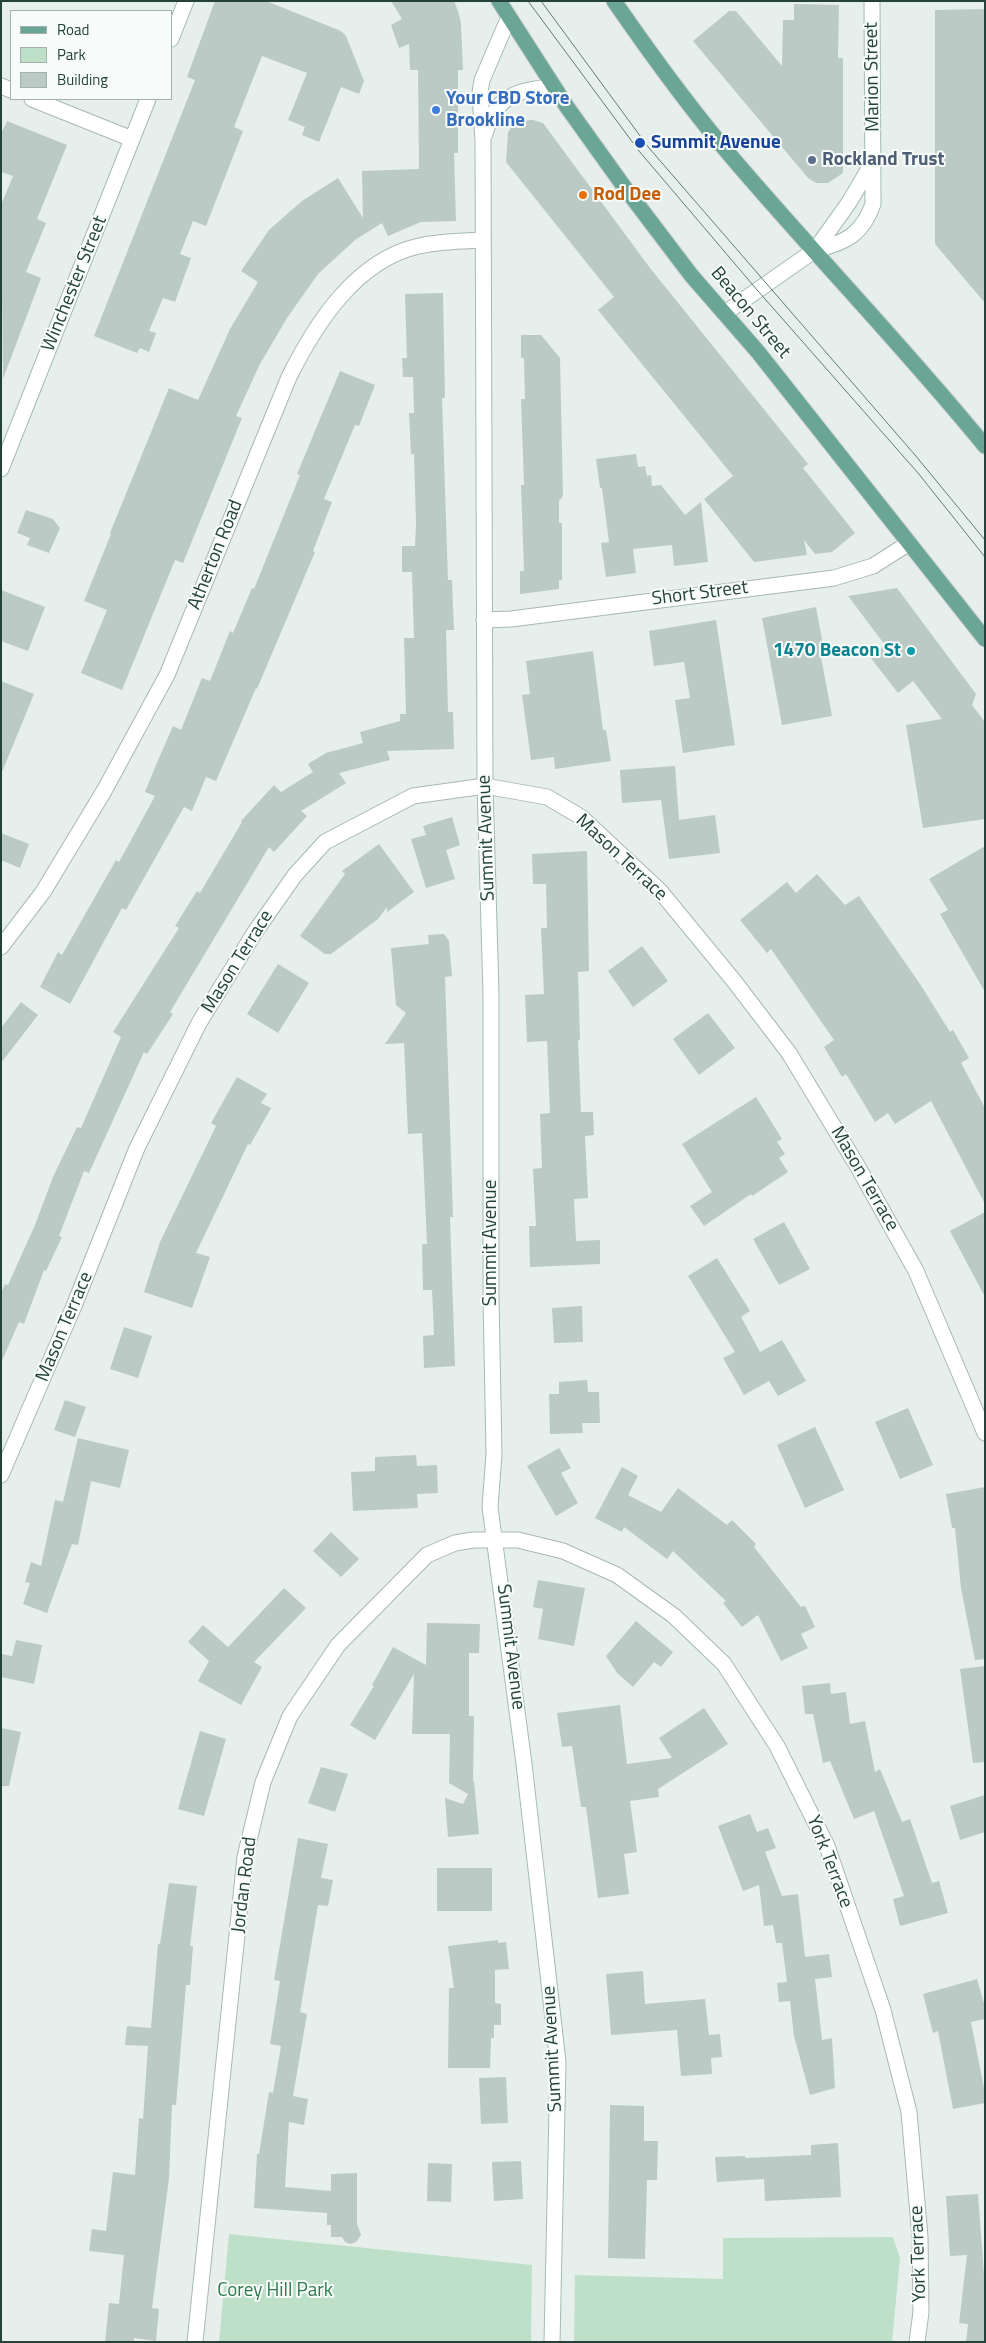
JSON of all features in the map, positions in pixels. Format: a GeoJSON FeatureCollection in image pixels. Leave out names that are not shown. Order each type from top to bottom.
{"type":"FeatureCollection","features":[{"type":"Feature","properties":{"kind":"main road","name":"Beacon Street"},"geometry":{"type":"LineString","coordinates":[[499,1],[554,87],[625,188],[691,275],[725,313],[985,639]]}},
{"type":"Feature","properties":{"kind":"main road"},"geometry":{"type":"LineString","coordinates":[[614,1],[707,127],[985,446]]}},
{"type":"Feature","properties":{"kind":"street"},"geometry":{"type":"LineString","coordinates":[[172,36],[186,1]]}},
{"type":"Feature","properties":{"kind":"street","name":"Marion Street"},"geometry":{"type":"LineString","coordinates":[[725,313],[815,250],[844,240],[858,232],[867,220],[873,204],[872,1]]}},
{"type":"Feature","properties":{"kind":"street","name":"Summit Avenue"},"geometry":{"type":"LineString","coordinates":[[509,16],[482,80],[480,93],[483,140],[485,786],[491,994],[491,1297],[494,1454],[490,1507],[524,1764],[558,2062],[552,2342]]}},
{"type":"Feature","properties":{"kind":"street","name":"Summit Avenue"},"geometry":{"type":"LineString","coordinates":[[483,140],[494,110],[503,101],[520,92],[554,87]]}},
{"type":"Feature","properties":{"kind":"street"},"geometry":{"type":"LineString","coordinates":[[34,100],[132,139]]}},
{"type":"Feature","properties":{"kind":"street","name":"Winchester Street"},"geometry":{"type":"LineString","coordinates":[[1,469],[148,100]]}},
{"type":"Feature","properties":{"kind":"street","name":"Marion Street"},"geometry":{"type":"LineString","coordinates":[[815,250],[858,188],[874,153]]}},
{"type":"Feature","properties":{"kind":"street","name":"Atherton Road"},"geometry":{"type":"LineString","coordinates":[[1,947],[48,883],[104,791],[167,675],[285,386],[304,347],[338,300],[352,284],[373,266],[395,254],[418,246],[442,242],[483,240]]}},
{"type":"Feature","properties":{"kind":"street","name":"Short Street"},"geometry":{"type":"LineString","coordinates":[[484,620],[511,619],[834,578],[873,566],[909,543]]}},
{"type":"Feature","properties":{"kind":"street","name":"Mason Terrace"},"geometry":{"type":"LineString","coordinates":[[1,1475],[74,1306],[137,1148],[199,1023],[255,932],[295,875],[325,842],[413,796],[485,786],[547,797],[581,817],[660,891],[734,981],[789,1053],[856,1163],[916,1271],[985,1433]]}},
{"type":"Feature","properties":{"kind":"street","name":"Jordan Road"},"geometry":{"type":"LineString","coordinates":[[195,2342],[245,1857],[263,1782],[290,1716],[338,1646],[427,1554],[455,1543],[494,1540]]}},
{"type":"Feature","properties":{"kind":"street","name":"York Terrace"},"geometry":{"type":"LineString","coordinates":[[494,1540],[518,1540],[564,1551],[617,1575],[674,1616],[724,1664],[777,1746],[827,1846],[883,2010],[909,2112],[920,2237],[921,2312],[917,2342]]}},
{"type":"Feature","properties":{"kind":"green space","name":"Corey Hill Park"},"geometry":{"type":"Polygon","coordinates":[[[229,2234],[532,2265],[531,2342],[219,2342],[229,2234]]]}},
{"type":"Feature","properties":{"kind":"green space"},"geometry":{"type":"Polygon","coordinates":[[[893,2237],[900,2258],[892,2342],[574,2342],[575,2275],[723,2279],[723,2238],[893,2237]]]}},
{"type":"Feature","properties":{"kind":"building"},"geometry":{"type":"Polygon","coordinates":[[[215,1],[266,1],[341,31],[346,36],[364,81],[359,94],[341,87],[319,142],[302,135],[305,127],[288,120],[307,73],[262,56],[234,127],[243,131],[206,226],[193,221],[180,254],[191,258],[175,302],[163,298],[149,331],[156,333],[149,352],[140,348],[137,353],[94,336],[195,80],[187,77],[215,1]]]}},
{"type":"Feature","properties":{"kind":"building"},"geometry":{"type":"Polygon","coordinates":[[[391,1],[454,1],[458,11],[461,23],[463,70],[458,70],[458,153],[454,153],[456,221],[421,222],[388,236],[382,223],[355,240],[318,274],[287,318],[260,364],[236,416],[242,418],[183,563],[175,560],[122,690],[81,673],[107,610],[84,601],[110,533],[169,388],[198,400],[230,329],[258,282],[241,271],[269,230],[302,201],[338,178],[363,218],[362,171],[419,169],[418,70],[410,70],[409,44],[399,48],[391,25],[402,19],[391,1]]]}},
{"type":"Feature","properties":{"kind":"building"},"geometry":{"type":"Polygon","coordinates":[[[794,4],[839,5],[838,58],[843,58],[843,173],[828,183],[816,183],[808,178],[693,41],[729,11],[736,11],[782,66],[783,20],[794,20],[794,4]]]}},
{"type":"Feature","properties":{"kind":"building"},"geometry":{"type":"Polygon","coordinates":[[[985,9],[985,303],[935,244],[935,10],[985,9]]]}},
{"type":"Feature","properties":{"kind":"building"},"geometry":{"type":"Polygon","coordinates":[[[533,120],[543,123],[650,268],[808,464],[803,468],[855,533],[832,552],[815,554],[804,540],[807,555],[754,562],[704,499],[733,476],[598,310],[614,297],[506,162],[508,132],[516,121],[533,120]]]}},
{"type":"Feature","properties":{"kind":"building"},"geometry":{"type":"Polygon","coordinates":[[[7,121],[67,145],[37,219],[46,223],[26,272],[41,278],[3,379],[1,205],[13,176],[1,172],[1,134],[7,121]]]}},
{"type":"Feature","properties":{"kind":"building"},"geometry":{"type":"Polygon","coordinates":[[[443,293],[445,398],[442,398],[448,580],[452,580],[454,630],[446,630],[448,712],[453,712],[454,749],[387,751],[390,760],[339,773],[346,783],[301,811],[307,816],[274,852],[269,847],[170,1012],[173,1014],[147,1054],[144,1052],[89,1173],[84,1171],[59,1236],[62,1237],[46,1271],[44,1270],[24,1324],[19,1322],[1,1363],[1,1293],[5,1284],[8,1285],[35,1225],[53,1177],[77,1127],[81,1128],[121,1037],[113,1032],[179,928],[175,926],[197,891],[200,893],[241,821],[274,785],[281,792],[313,772],[308,764],[326,753],[363,743],[360,732],[400,721],[400,714],[406,714],[404,638],[414,638],[412,572],[402,572],[402,546],[415,546],[416,524],[414,454],[411,454],[409,413],[414,413],[413,377],[403,377],[402,358],[407,358],[405,294],[443,293]]]}},
{"type":"Feature","properties":{"kind":"building"},"geometry":{"type":"Polygon","coordinates":[[[521,335],[541,335],[560,358],[563,496],[559,501],[559,523],[562,523],[562,580],[559,580],[559,589],[520,594],[520,571],[524,571],[521,399],[525,399],[524,358],[521,358],[521,335]]]}},
{"type":"Feature","properties":{"kind":"building"},"geometry":{"type":"Polygon","coordinates":[[[340,371],[375,385],[359,426],[355,425],[324,499],[332,502],[313,551],[315,552],[257,689],[216,781],[206,777],[192,811],[184,807],[126,910],[122,908],[70,1004],[40,987],[58,952],[62,955],[116,860],[119,862],[155,796],[145,792],[156,765],[173,726],[181,730],[202,678],[210,681],[230,631],[233,633],[252,588],[254,589],[300,475],[297,474],[340,371]]]}},
{"type":"Feature","properties":{"kind":"building"},"geometry":{"type":"Polygon","coordinates":[[[636,454],[638,467],[645,466],[647,476],[651,475],[652,486],[661,485],[685,515],[701,502],[708,562],[674,566],[672,545],[633,549],[636,573],[606,577],[601,543],[609,542],[596,459],[636,454]]]}},
{"type":"Feature","properties":{"kind":"building"},"geometry":{"type":"Polygon","coordinates":[[[26,510],[53,519],[60,528],[49,553],[27,545],[30,538],[17,533],[26,510]]]}},
{"type":"Feature","properties":{"kind":"building"},"geometry":{"type":"Polygon","coordinates":[[[897,588],[976,694],[972,705],[985,722],[985,819],[923,828],[906,725],[942,719],[913,681],[898,693],[870,657],[885,645],[848,596],[897,588]]]}},
{"type":"Feature","properties":{"kind":"building"},"geometry":{"type":"Polygon","coordinates":[[[1,590],[45,607],[28,651],[1,641],[1,590]]]}},
{"type":"Feature","properties":{"kind":"building"},"geometry":{"type":"Polygon","coordinates":[[[816,607],[823,645],[819,646],[832,716],[782,725],[762,618],[816,607]]]}},
{"type":"Feature","properties":{"kind":"building"},"geometry":{"type":"Polygon","coordinates":[[[716,620],[735,745],[683,753],[675,700],[690,698],[684,662],[654,666],[649,631],[716,620]]]}},
{"type":"Feature","properties":{"kind":"building"},"geometry":{"type":"Polygon","coordinates":[[[593,651],[603,730],[606,730],[611,761],[555,769],[554,757],[531,760],[522,695],[530,694],[526,661],[593,651]]]}},
{"type":"Feature","properties":{"kind":"building"},"geometry":{"type":"Polygon","coordinates":[[[1,681],[34,694],[2,772],[1,772],[1,681]]]}},
{"type":"Feature","properties":{"kind":"building"},"geometry":{"type":"Polygon","coordinates":[[[675,766],[679,820],[715,815],[720,853],[669,859],[661,800],[622,803],[620,770],[675,766]]]}},
{"type":"Feature","properties":{"kind":"building"},"geometry":{"type":"Polygon","coordinates":[[[452,817],[460,845],[446,850],[455,879],[426,888],[411,839],[426,835],[423,826],[452,817]]]}},
{"type":"Feature","properties":{"kind":"building"},"geometry":{"type":"Polygon","coordinates":[[[1,833],[29,844],[20,868],[1,860],[1,833]]]}},
{"type":"Feature","properties":{"kind":"building"},"geometry":{"type":"Polygon","coordinates":[[[379,844],[414,892],[387,912],[387,907],[378,919],[331,954],[325,954],[300,936],[345,874],[342,871],[379,844]]]}},
{"type":"Feature","properties":{"kind":"building"},"geometry":{"type":"Polygon","coordinates":[[[985,846],[985,992],[940,914],[948,910],[929,879],[985,846]]]}},
{"type":"Feature","properties":{"kind":"building"},"geometry":{"type":"Polygon","coordinates":[[[587,851],[589,971],[578,972],[580,1040],[578,1040],[581,1112],[593,1112],[594,1135],[585,1136],[588,1198],[574,1199],[576,1241],[600,1240],[600,1264],[530,1267],[529,1226],[536,1226],[533,1169],[542,1168],[540,1114],[550,1113],[547,1041],[527,1042],[525,995],[544,994],[541,928],[547,928],[546,884],[533,884],[532,854],[587,851]]]}},
{"type":"Feature","properties":{"kind":"building"},"geometry":{"type":"Polygon","coordinates":[[[817,874],[845,905],[859,896],[920,984],[950,1032],[953,1030],[969,1058],[961,1063],[985,1108],[985,1204],[931,1101],[895,1124],[888,1113],[875,1122],[846,1074],[842,1077],[824,1047],[834,1040],[771,949],[767,953],[740,920],[787,882],[796,893],[817,874]]]}},
{"type":"Feature","properties":{"kind":"building"},"geometry":{"type":"Polygon","coordinates":[[[444,934],[449,941],[452,976],[445,977],[453,1217],[450,1217],[455,1366],[424,1368],[423,1336],[434,1335],[432,1290],[423,1290],[422,1244],[427,1244],[422,1133],[408,1134],[404,1043],[385,1044],[406,1013],[396,1005],[391,948],[429,944],[428,935],[444,934]]]}},
{"type":"Feature","properties":{"kind":"building"},"geometry":{"type":"Polygon","coordinates":[[[642,946],[668,981],[633,1007],[608,971],[642,946]]]}},
{"type":"Feature","properties":{"kind":"building"},"geometry":{"type":"Polygon","coordinates":[[[278,964],[309,983],[278,1033],[247,1014],[278,964]]]}},
{"type":"Feature","properties":{"kind":"building"},"geometry":{"type":"Polygon","coordinates":[[[21,1002],[38,1015],[1,1063],[1,1028],[21,1002]]]}},
{"type":"Feature","properties":{"kind":"building"},"geometry":{"type":"Polygon","coordinates":[[[708,1013],[735,1048],[699,1075],[673,1039],[708,1013]]]}},
{"type":"Feature","properties":{"kind":"building"},"geometry":{"type":"Polygon","coordinates":[[[237,1077],[267,1094],[261,1103],[271,1108],[250,1145],[248,1144],[196,1253],[210,1257],[192,1308],[144,1292],[160,1242],[216,1126],[211,1123],[237,1077]]]}},
{"type":"Feature","properties":{"kind":"building"},"geometry":{"type":"Polygon","coordinates":[[[756,1097],[782,1139],[777,1142],[785,1154],[779,1158],[788,1172],[752,1196],[751,1194],[704,1226],[690,1206],[712,1192],[682,1144],[756,1097]]]}},
{"type":"Feature","properties":{"kind":"building"},"geometry":{"type":"Polygon","coordinates":[[[985,1212],[985,1297],[950,1231],[985,1212]]]}},
{"type":"Feature","properties":{"kind":"building"},"geometry":{"type":"Polygon","coordinates":[[[784,1222],[810,1269],[779,1285],[753,1239],[784,1222]]]}},
{"type":"Feature","properties":{"kind":"building"},"geometry":{"type":"Polygon","coordinates":[[[717,1258],[750,1311],[741,1317],[760,1352],[782,1340],[806,1381],[778,1396],[769,1381],[744,1395],[723,1358],[735,1352],[688,1276],[717,1258]]]}},
{"type":"Feature","properties":{"kind":"building"},"geometry":{"type":"Polygon","coordinates":[[[582,1306],[583,1342],[554,1343],[552,1308],[582,1306]]]}},
{"type":"Feature","properties":{"kind":"building"},"geometry":{"type":"Polygon","coordinates":[[[124,1327],[152,1336],[138,1378],[110,1369],[124,1327]]]}},
{"type":"Feature","properties":{"kind":"building"},"geometry":{"type":"Polygon","coordinates":[[[587,1380],[588,1392],[599,1392],[600,1423],[582,1423],[583,1433],[550,1434],[549,1394],[559,1394],[559,1382],[587,1380]]]}},
{"type":"Feature","properties":{"kind":"building"},"geometry":{"type":"Polygon","coordinates":[[[65,1400],[86,1407],[75,1437],[54,1430],[65,1400]]]}},
{"type":"Feature","properties":{"kind":"building"},"geometry":{"type":"Polygon","coordinates":[[[908,1408],[933,1465],[900,1479],[875,1422],[908,1408]]]}},
{"type":"Feature","properties":{"kind":"building"},"geometry":{"type":"Polygon","coordinates":[[[815,1427],[844,1490],[805,1508],[777,1445],[815,1427]]]}},
{"type":"Feature","properties":{"kind":"building"},"geometry":{"type":"Polygon","coordinates":[[[78,1438],[129,1450],[120,1488],[91,1481],[78,1545],[72,1544],[47,1613],[23,1604],[30,1583],[25,1582],[31,1562],[41,1566],[55,1500],[63,1502],[78,1438]]]}},
{"type":"Feature","properties":{"kind":"building"},"geometry":{"type":"Polygon","coordinates":[[[559,1448],[571,1468],[561,1473],[578,1503],[556,1516],[527,1466],[559,1448]]]}},
{"type":"Feature","properties":{"kind":"building"},"geometry":{"type":"Polygon","coordinates":[[[416,1455],[417,1466],[437,1465],[438,1493],[417,1494],[418,1508],[353,1511],[351,1472],[375,1471],[375,1457],[416,1455]]]}},
{"type":"Feature","properties":{"kind":"building"},"geometry":{"type":"Polygon","coordinates":[[[622,1467],[638,1476],[628,1495],[661,1512],[678,1488],[727,1525],[732,1520],[756,1544],[754,1547],[801,1607],[805,1606],[815,1627],[801,1634],[808,1648],[781,1661],[758,1615],[742,1627],[723,1603],[726,1601],[673,1551],[667,1559],[624,1527],[622,1532],[595,1518],[622,1467]]]}},
{"type":"Feature","properties":{"kind":"building"},"geometry":{"type":"Polygon","coordinates":[[[985,1487],[985,1659],[975,1660],[961,1588],[955,1528],[952,1528],[946,1494],[985,1487]]]}},
{"type":"Feature","properties":{"kind":"building"},"geometry":{"type":"Polygon","coordinates":[[[331,1532],[359,1559],[341,1577],[313,1551],[331,1532]]]}},
{"type":"Feature","properties":{"kind":"building"},"geometry":{"type":"Polygon","coordinates":[[[538,1580],[585,1588],[574,1646],[538,1639],[543,1609],[533,1607],[538,1580]]]}},
{"type":"Feature","properties":{"kind":"building"},"geometry":{"type":"Polygon","coordinates":[[[284,1588],[306,1608],[254,1662],[262,1667],[241,1705],[198,1681],[209,1661],[188,1642],[203,1625],[228,1647],[284,1588]]]}},
{"type":"Feature","properties":{"kind":"building"},"geometry":{"type":"Polygon","coordinates":[[[636,1621],[673,1652],[661,1667],[654,1662],[633,1687],[617,1673],[606,1656],[636,1621]]]}},
{"type":"Feature","properties":{"kind":"building"},"geometry":{"type":"Polygon","coordinates":[[[427,1623],[480,1624],[479,1653],[469,1653],[469,1716],[474,1716],[473,1783],[474,1781],[479,1834],[448,1837],[445,1798],[463,1804],[468,1794],[449,1783],[450,1734],[412,1734],[414,1674],[375,1740],[350,1725],[374,1686],[372,1685],[393,1647],[426,1665],[427,1623]]]}},
{"type":"Feature","properties":{"kind":"building"},"geometry":{"type":"Polygon","coordinates":[[[16,1640],[42,1645],[34,1684],[1,1677],[1,1654],[12,1656],[16,1640]]]}},
{"type":"Feature","properties":{"kind":"building"},"geometry":{"type":"Polygon","coordinates":[[[985,1666],[985,1762],[973,1763],[960,1669],[985,1666]]]}},
{"type":"Feature","properties":{"kind":"building"},"geometry":{"type":"Polygon","coordinates":[[[830,1683],[831,1694],[846,1692],[850,1724],[865,1721],[875,1772],[880,1769],[902,1822],[910,1819],[932,1883],[939,1881],[948,1913],[900,1926],[893,1899],[904,1896],[874,1811],[854,1819],[830,1761],[823,1763],[813,1714],[805,1714],[802,1686],[830,1683]]]}},
{"type":"Feature","properties":{"kind":"building"},"geometry":{"type":"Polygon","coordinates":[[[620,1705],[627,1764],[672,1758],[659,1738],[704,1708],[728,1744],[658,1789],[659,1797],[630,1801],[637,1852],[624,1854],[629,1894],[598,1898],[586,1807],[581,1807],[572,1746],[562,1747],[557,1713],[620,1705]]]}},
{"type":"Feature","properties":{"kind":"building"},"geometry":{"type":"Polygon","coordinates":[[[1,1728],[21,1732],[9,1786],[1,1786],[1,1728]]]}},
{"type":"Feature","properties":{"kind":"building"},"geometry":{"type":"Polygon","coordinates":[[[200,1731],[226,1739],[204,1816],[178,1809],[200,1731]]]}},
{"type":"Feature","properties":{"kind":"building"},"geometry":{"type":"Polygon","coordinates":[[[321,1767],[348,1774],[335,1812],[308,1803],[321,1767]]]}},
{"type":"Feature","properties":{"kind":"building"},"geometry":{"type":"Polygon","coordinates":[[[985,1795],[985,1832],[960,1840],[950,1806],[985,1795]]]}},
{"type":"Feature","properties":{"kind":"building"},"geometry":{"type":"Polygon","coordinates":[[[750,1814],[757,1832],[768,1828],[776,1848],[765,1852],[782,1896],[798,1894],[805,1957],[829,1954],[832,1977],[815,1979],[822,2040],[832,2038],[835,2088],[810,2095],[794,2036],[790,2001],[779,2002],[777,1983],[787,1982],[782,1943],[776,1943],[773,1925],[764,1926],[759,1885],[743,1891],[718,1826],[750,1814]]]}},
{"type":"Feature","properties":{"kind":"building"},"geometry":{"type":"Polygon","coordinates":[[[298,1838],[328,1844],[321,1878],[333,1880],[328,1906],[318,1905],[300,2012],[307,2014],[293,2096],[308,2099],[304,2125],[289,2122],[285,2187],[331,2191],[331,2174],[357,2173],[357,2224],[361,2235],[356,2242],[350,2244],[345,2242],[342,2237],[331,2237],[331,2225],[327,2225],[327,2213],[254,2208],[257,2154],[259,2154],[269,2092],[273,2093],[281,2046],[270,2044],[280,1981],[274,1980],[298,1838]]]}},
{"type":"Feature","properties":{"kind":"building"},"geometry":{"type":"Polygon","coordinates":[[[437,1868],[492,1868],[492,1911],[437,1911],[437,1868]]]}},
{"type":"Feature","properties":{"kind":"building"},"geometry":{"type":"Polygon","coordinates":[[[169,1883],[197,1886],[190,1946],[193,1946],[190,1985],[186,1985],[176,2105],[172,2105],[169,2178],[152,2308],[159,2309],[156,2341],[134,2338],[134,2342],[105,2342],[109,2303],[119,2304],[124,2255],[89,2251],[92,2229],[106,2231],[113,2172],[135,2175],[139,2118],[143,2119],[148,2046],[125,2045],[127,2026],[151,2028],[158,1944],[160,1944],[169,1883]]]}},
{"type":"Feature","properties":{"kind":"building"},"geometry":{"type":"Polygon","coordinates":[[[498,1940],[498,1943],[506,1942],[509,1969],[495,1970],[495,2003],[501,2004],[501,2025],[494,2025],[494,2038],[491,2038],[490,2068],[448,2068],[449,1988],[454,1988],[448,1946],[498,1940]]]}},
{"type":"Feature","properties":{"kind":"building"},"geometry":{"type":"Polygon","coordinates":[[[643,1971],[645,2004],[705,1999],[709,2035],[720,2034],[722,2057],[711,2058],[712,2074],[681,2076],[677,2030],[611,2035],[606,1974],[643,1971]]]}},
{"type":"Feature","properties":{"kind":"building"},"geometry":{"type":"Polygon","coordinates":[[[977,1979],[985,2007],[985,2019],[971,2022],[985,2093],[985,2103],[953,2109],[938,2031],[933,2033],[923,1994],[977,1979]]]}},
{"type":"Feature","properties":{"kind":"building"},"geometry":{"type":"Polygon","coordinates":[[[506,2077],[508,2123],[481,2124],[479,2078],[506,2077]]]}},
{"type":"Feature","properties":{"kind":"building"},"geometry":{"type":"Polygon","coordinates":[[[610,2105],[644,2106],[644,2141],[658,2141],[657,2180],[647,2180],[645,2259],[608,2258],[610,2105]]]}},
{"type":"Feature","properties":{"kind":"building"},"geometry":{"type":"Polygon","coordinates":[[[838,2143],[841,2197],[765,2201],[764,2179],[717,2182],[715,2157],[745,2156],[745,2158],[811,2155],[811,2145],[838,2143]]]}},
{"type":"Feature","properties":{"kind":"building"},"geometry":{"type":"Polygon","coordinates":[[[521,2161],[523,2199],[494,2201],[492,2162],[521,2161]]]}},
{"type":"Feature","properties":{"kind":"building"},"geometry":{"type":"Polygon","coordinates":[[[428,2163],[452,2164],[451,2202],[427,2201],[428,2163]]]}},
{"type":"Feature","properties":{"kind":"building"},"geometry":{"type":"Polygon","coordinates":[[[978,2194],[985,2288],[985,2342],[966,2342],[968,2324],[959,2323],[967,2255],[950,2256],[946,2196],[978,2194]]]}},
{"type":"Feature","properties":{"kind":"tram line"},"geometry":{"type":"LineString","coordinates":[[528,1],[639,151],[758,291],[918,473],[985,557]]}},
{"type":"Feature","properties":{"kind":"tram line"},"geometry":{"type":"LineString","coordinates":[[541,1],[649,148],[915,455],[985,540]]}},
{"type":"Feature","properties":{"kind":"place","name":"Your CBD Store Brookline"},"geometry":{"type":"Point","coordinates":[436,110]}},
{"type":"Feature","properties":{"kind":"place","name":"Summit Avenue"},"geometry":{"type":"Point","coordinates":[640,143]}},
{"type":"Feature","properties":{"kind":"place","name":"Rockland Trust"},"geometry":{"type":"Point","coordinates":[812,160]}},
{"type":"Feature","properties":{"kind":"place","name":"Rod Dee"},"geometry":{"type":"Point","coordinates":[583,195]}},
{"type":"Feature","properties":{"kind":"place","name":"1470 Beacon St"},"geometry":{"type":"Point","coordinates":[911,651]}}]}
